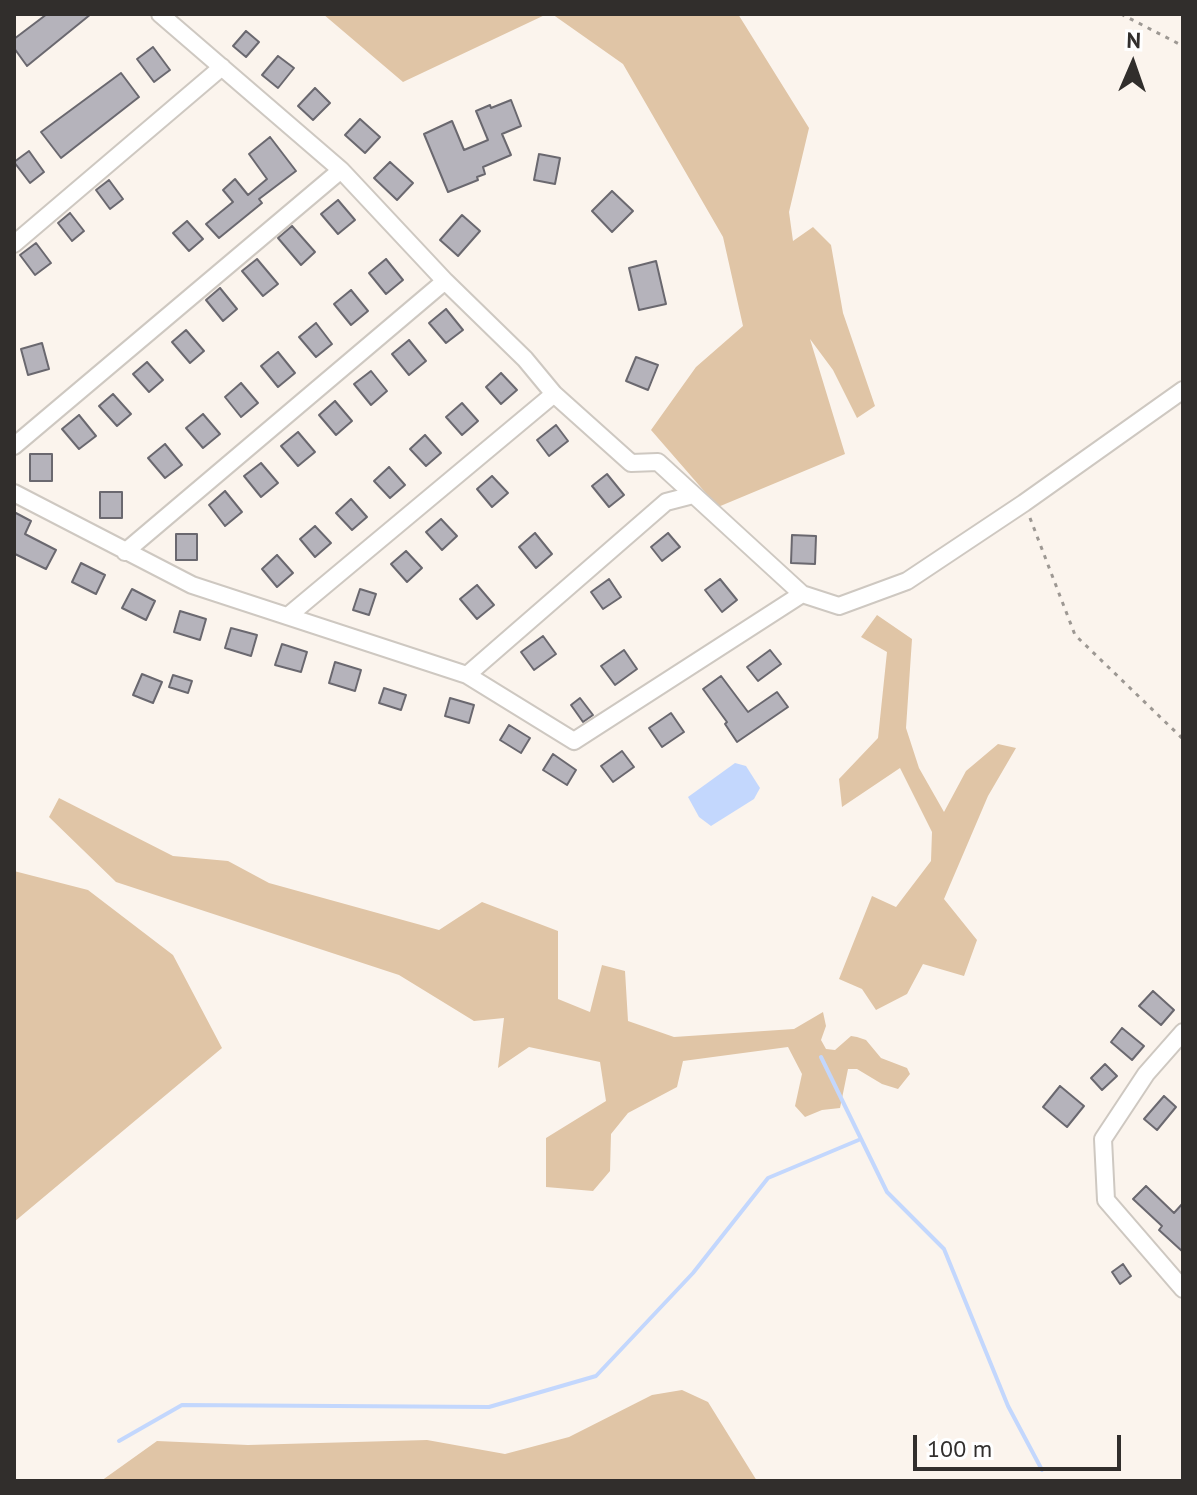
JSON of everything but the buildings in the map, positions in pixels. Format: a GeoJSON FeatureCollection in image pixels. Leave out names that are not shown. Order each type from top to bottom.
{"type":"FeatureCollection","features":[{"type":"Feature","properties":{"kind":"street"},"geometry":{"type":"LineString","coordinates":[[160,14],[341,170],[445,281],[525,359],[554,394],[631,463],[658,462],[802,594],[839,606],[907,581],[1024,503],[1183,390]]}},
{"type":"Feature","properties":{"kind":"street"},"geometry":{"type":"LineString","coordinates":[[14,244],[222,67]]}},
{"type":"Feature","properties":{"kind":"street"},"geometry":{"type":"LineString","coordinates":[[14,446],[341,170]]}},
{"type":"Feature","properties":{"kind":"street"},"geometry":{"type":"LineString","coordinates":[[125,552],[445,281]]}},
{"type":"Feature","properties":{"kind":"street"},"geometry":{"type":"LineString","coordinates":[[288,616],[554,394]]}},
{"type":"Feature","properties":{"kind":"street"},"geometry":{"type":"LineString","coordinates":[[14,493],[192,585],[467,675],[574,741],[802,594]]}},
{"type":"Feature","properties":{"kind":"street"},"geometry":{"type":"LineString","coordinates":[[467,675],[666,502],[693,495]]}},
{"type":"Feature","properties":{"kind":"street"},"geometry":{"type":"LineString","coordinates":[[1183,1032],[1146,1074],[1103,1139],[1106,1200],[1183,1289]]}},
{"type":"Feature","properties":{"kind":"path"},"geometry":{"type":"LineString","coordinates":[[1121,14],[1183,46]]}},
{"type":"Feature","properties":{"kind":"path"},"geometry":{"type":"LineString","coordinates":[[1024,503],[1075,635],[1183,739]]}},
{"type":"Feature","properties":{"kind":"shaded area"},"geometry":{"type":"Polygon","coordinates":[[[323,14],[547,14],[403,82],[323,14]]]}},
{"type":"Feature","properties":{"kind":"shaded area"},"geometry":{"type":"Polygon","coordinates":[[[552,14],[738,14],[809,128],[789,212],[793,241],[813,227],[831,245],[843,313],[875,406],[857,418],[833,370],[810,339],[845,454],[718,507],[651,430],[696,367],[743,326],[723,237],[623,64],[552,14]]]}},
{"type":"Feature","properties":{"kind":"shaded area"},"geometry":{"type":"Polygon","coordinates":[[[877,615],[912,639],[906,728],[919,768],[944,812],[966,771],[998,744],[1016,748],[988,796],[944,899],[977,940],[964,976],[923,964],[907,994],[876,1010],[862,989],[839,979],[872,896],[896,907],[931,861],[932,832],[900,768],[842,807],[839,779],[878,738],[887,652],[861,637],[877,615]]]}},
{"type":"Feature","properties":{"kind":"shaded area"},"geometry":{"type":"Polygon","coordinates":[[[59,798],[173,856],[228,861],[269,883],[439,930],[482,902],[558,931],[558,999],[590,1012],[602,965],[625,971],[628,1021],[674,1037],[794,1029],[823,1012],[826,1026],[821,1040],[826,1049],[835,1050],[851,1036],[857,1037],[866,1040],[881,1058],[907,1068],[910,1074],[898,1089],[882,1084],[857,1069],[848,1069],[840,1108],[822,1110],[805,1117],[795,1106],[802,1074],[788,1047],[683,1061],[677,1087],[628,1113],[611,1134],[610,1171],[593,1191],[546,1187],[546,1138],[606,1101],[600,1062],[529,1047],[498,1068],[504,1018],[474,1021],[399,975],[116,882],[49,817],[59,798]]]}},
{"type":"Feature","properties":{"kind":"shaded area"},"geometry":{"type":"Polygon","coordinates":[[[14,871],[88,890],[173,955],[222,1048],[14,1222],[14,871]]]}},
{"type":"Feature","properties":{"kind":"shaded area"},"geometry":{"type":"Polygon","coordinates":[[[682,1390],[708,1402],[757,1481],[101,1481],[157,1441],[248,1445],[427,1440],[505,1454],[569,1437],[652,1395],[682,1390]]]}},
{"type":"Feature","properties":{"kind":"water"},"geometry":{"type":"Polygon","coordinates":[[[735,763],[746,766],[760,788],[754,799],[711,826],[699,817],[688,797],[735,763]]]}},
{"type":"Feature","properties":{"kind":"waterway"},"geometry":{"type":"LineString","coordinates":[[821,1057],[887,1192],[944,1249],[1008,1406],[1042,1470]]}},
{"type":"Feature","properties":{"kind":"waterway"},"geometry":{"type":"LineString","coordinates":[[119,1441],[182,1405],[489,1407],[596,1376],[693,1273],[768,1178],[861,1139]]}}]}
